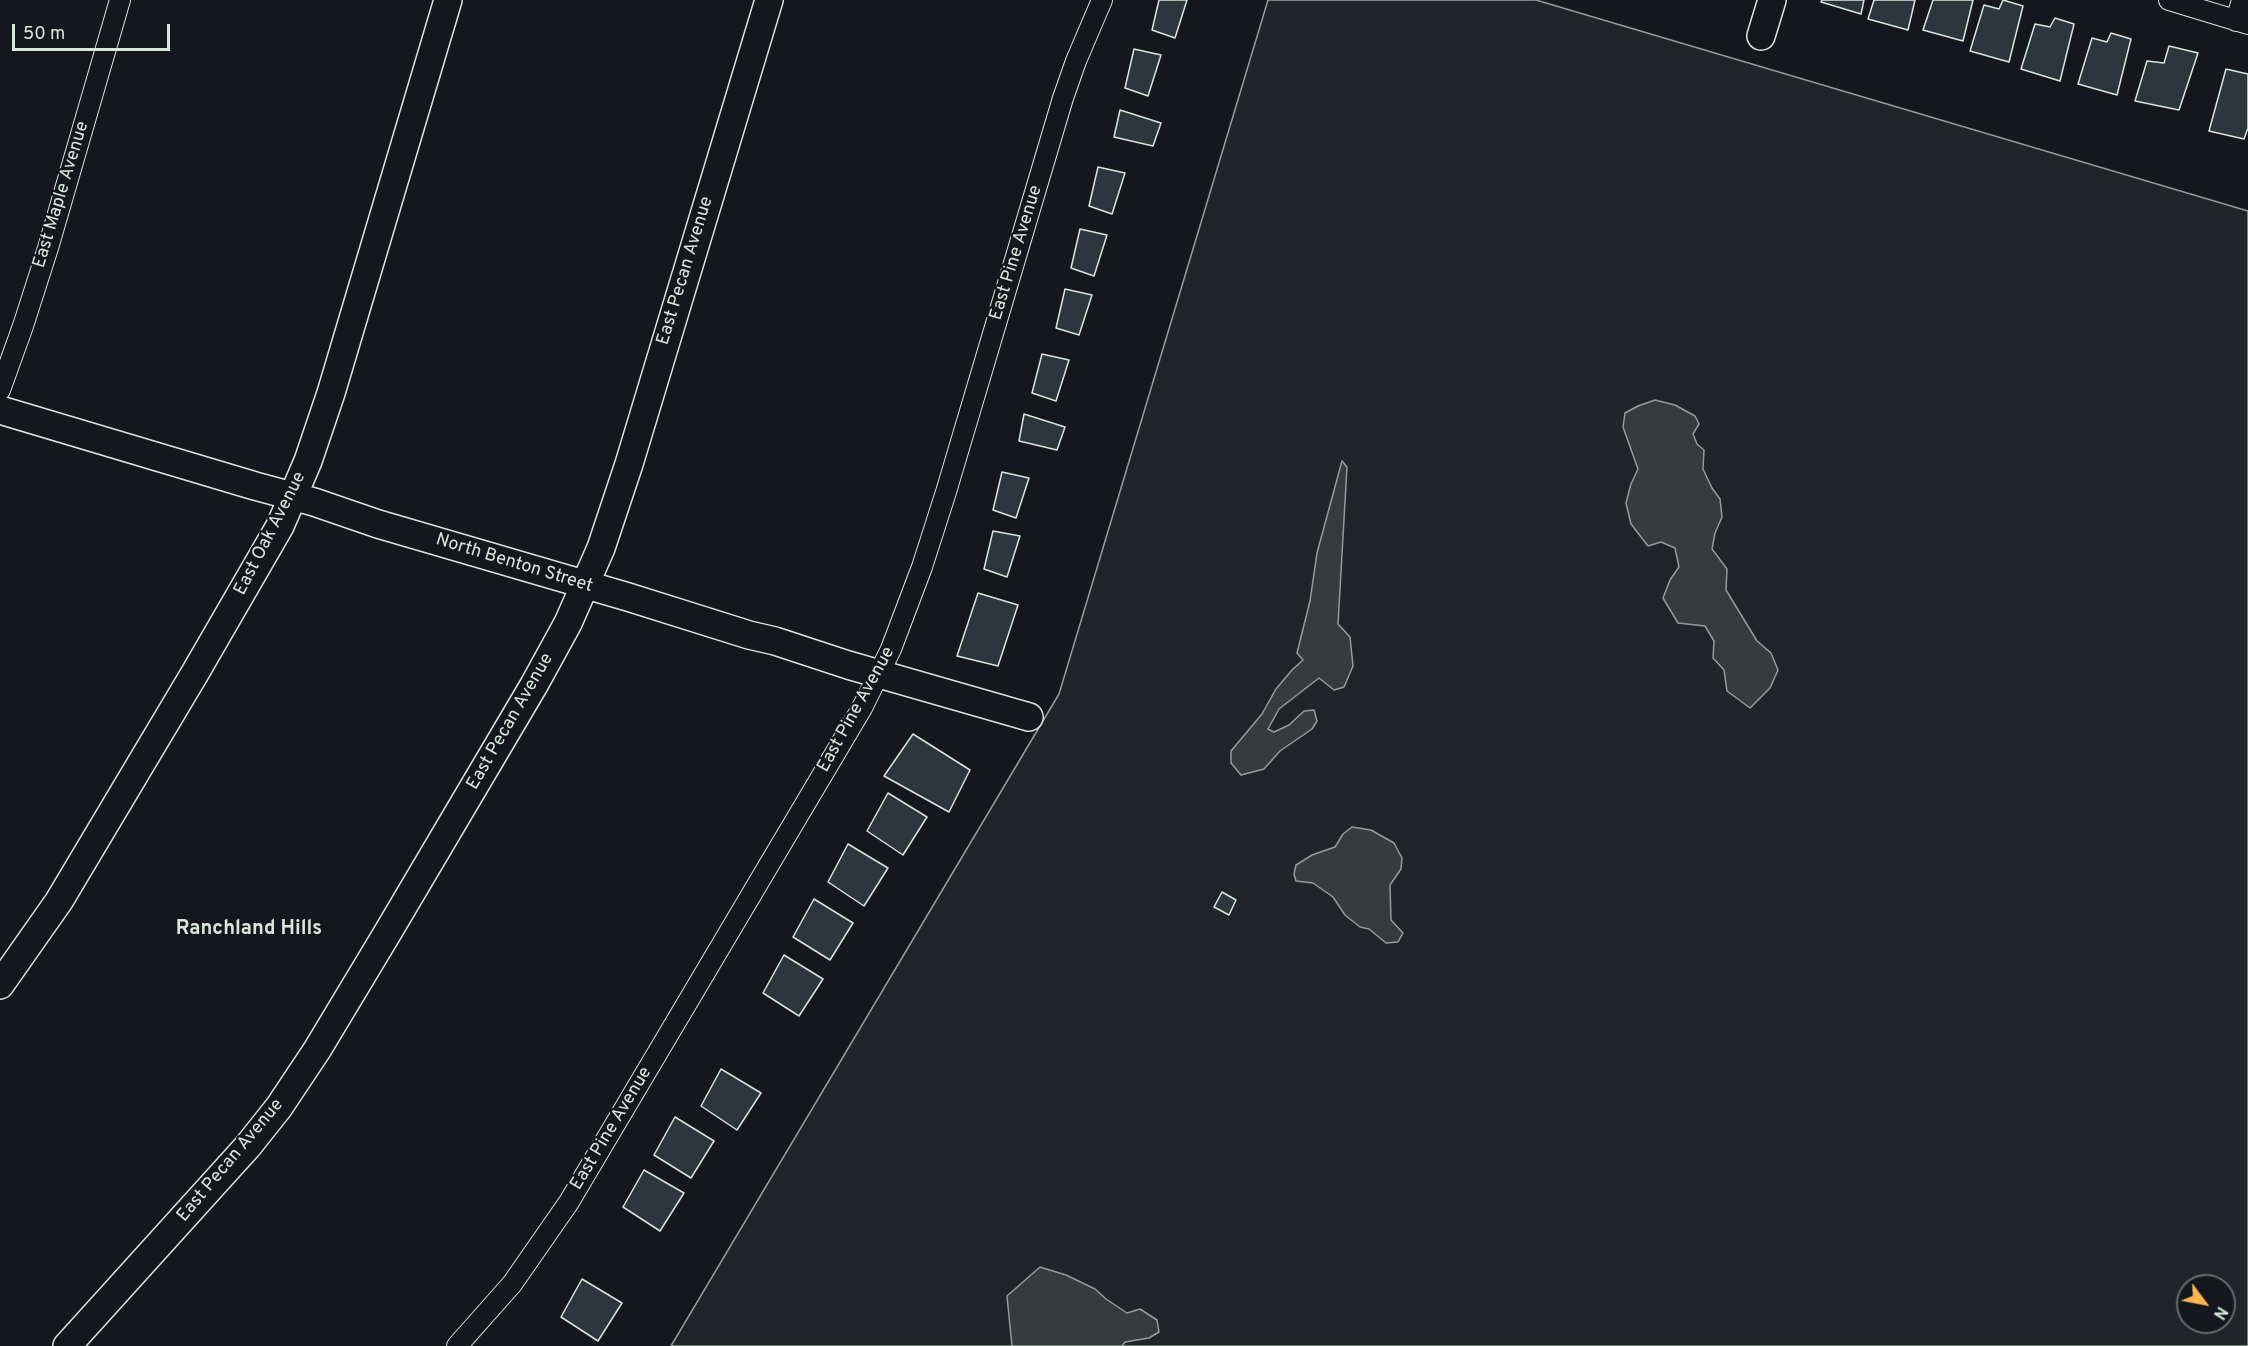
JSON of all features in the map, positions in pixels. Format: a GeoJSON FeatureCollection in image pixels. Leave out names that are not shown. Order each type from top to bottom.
{"type":"FeatureCollection","features":[{"type":"Feature","properties":{"kind":"street","name":"East Maple Avenue"},"geometry":{"type":"LineString","coordinates":[[0,390],[48,248],[120,0]]}},
{"type":"Feature","properties":{"kind":"street","name":"East Oak Avenue"},"geometry":{"type":"LineString","coordinates":[[0,985],[59,900],[239,599],[280,526],[308,461],[331,393],[448,0]]}},
{"type":"Feature","properties":{"kind":"street","name":"East Pecan Avenue"},"geometry":{"type":"LineString","coordinates":[[67,1346],[248,1146],[296,1083],[534,685],[568,623],[601,548],[629,464],[769,0]]}},
{"type":"Feature","properties":{"kind":"street","name":"East Pine Avenue"},"geometry":{"type":"LineString","coordinates":[[457,1346],[512,1284],[569,1202],[862,708],[891,649],[922,567],[1063,98],[1102,0]]}},
{"type":"Feature","properties":{"kind":"street"},"geometry":{"type":"LineString","coordinates":[[1761,36],[1772,0]]}},
{"type":"Feature","properties":{"kind":"street"},"geometry":{"type":"LineString","coordinates":[[2169,0],[2242,22],[2242,0]]}},
{"type":"Feature","properties":{"kind":"street","name":"North Benton Street"},"geometry":{"type":"LineString","coordinates":[[0,410],[1029,717]]}},
{"type":"Feature","properties":{"kind":"shaded area"},"geometry":{"type":"Polygon","coordinates":[[[1268,0],[1536,0],[2248,211],[2248,1346],[671,1346],[1059,694],[1268,0]]]}},
{"type":"Feature","properties":{"kind":"shaded area"},"geometry":{"type":"Polygon","coordinates":[[[1655,400],[1675,405],[1695,416],[1699,424],[1693,434],[1697,444],[1704,450],[1703,469],[1720,499],[1722,517],[1715,533],[1712,549],[1727,569],[1726,590],[1757,641],[1771,653],[1778,670],[1770,688],[1750,708],[1727,691],[1724,670],[1713,658],[1714,641],[1705,626],[1678,623],[1663,598],[1670,580],[1679,567],[1675,548],[1661,542],[1648,546],[1631,524],[1626,503],[1638,469],[1623,427],[1625,413],[1655,400]]]}},
{"type":"Feature","properties":{"kind":"shaded area"},"geometry":{"type":"Polygon","coordinates":[[[1342,461],[1347,467],[1338,624],[1350,637],[1353,666],[1344,687],[1334,690],[1319,678],[1279,709],[1268,729],[1274,732],[1289,725],[1304,711],[1314,710],[1317,721],[1312,729],[1280,751],[1264,769],[1241,775],[1231,763],[1231,751],[1262,714],[1276,689],[1303,660],[1297,653],[1310,601],[1317,553],[1342,461]]]}},
{"type":"Feature","properties":{"kind":"shaded area"},"geometry":{"type":"Polygon","coordinates":[[[1352,827],[1371,830],[1394,843],[1402,858],[1401,869],[1390,885],[1391,920],[1403,933],[1398,942],[1386,943],[1369,929],[1360,927],[1345,915],[1333,897],[1313,883],[1296,881],[1294,874],[1296,865],[1312,855],[1335,847],[1343,834],[1352,827]]]}},
{"type":"Feature","properties":{"kind":"shaded area"},"geometry":{"type":"Polygon","coordinates":[[[1040,1267],[1066,1275],[1095,1289],[1127,1313],[1140,1309],[1157,1320],[1159,1332],[1149,1338],[1125,1342],[1122,1346],[1012,1346],[1007,1296],[1040,1267]]]}},
{"type":"Feature","properties":{"kind":"building"},"geometry":{"type":"Polygon","coordinates":[[[1159,0],[1187,0],[1175,38],[1152,30],[1159,0]]]}},
{"type":"Feature","properties":{"kind":"building"},"geometry":{"type":"Polygon","coordinates":[[[1822,0],[1864,0],[1861,14],[1821,2],[1822,0]]]}},
{"type":"Feature","properties":{"kind":"building"},"geometry":{"type":"Polygon","coordinates":[[[1874,0],[1915,0],[1908,30],[1868,19],[1874,0]]]}},
{"type":"Feature","properties":{"kind":"building"},"geometry":{"type":"Polygon","coordinates":[[[1933,0],[1973,0],[1963,41],[1923,30],[1933,0]]]}},
{"type":"Feature","properties":{"kind":"building"},"geometry":{"type":"Polygon","coordinates":[[[2003,0],[2023,6],[2009,62],[1970,51],[1984,5],[1999,9],[2003,0]]]}},
{"type":"Feature","properties":{"kind":"building"},"geometry":{"type":"Polygon","coordinates":[[[2055,18],[2074,24],[2060,81],[2021,69],[2035,24],[2050,27],[2055,18]]]}},
{"type":"Feature","properties":{"kind":"building"},"geometry":{"type":"Polygon","coordinates":[[[2111,33],[2131,39],[2117,95],[2078,84],[2092,38],[2107,42],[2111,33]]]}},
{"type":"Feature","properties":{"kind":"building"},"geometry":{"type":"Polygon","coordinates":[[[2169,46],[2198,53],[2179,110],[2135,101],[2147,61],[2164,63],[2169,46]]]}},
{"type":"Feature","properties":{"kind":"building"},"geometry":{"type":"Polygon","coordinates":[[[1134,49],[1161,55],[1148,96],[1125,88],[1134,49]]]}},
{"type":"Feature","properties":{"kind":"building"},"geometry":{"type":"Polygon","coordinates":[[[2226,69],[2248,74],[2248,128],[2244,139],[2209,131],[2226,69]]]}},
{"type":"Feature","properties":{"kind":"building"},"geometry":{"type":"Polygon","coordinates":[[[1120,110],[1161,123],[1153,146],[1114,137],[1120,110]]]}},
{"type":"Feature","properties":{"kind":"building"},"geometry":{"type":"Polygon","coordinates":[[[1098,167],[1125,173],[1112,214],[1089,206],[1098,167]]]}},
{"type":"Feature","properties":{"kind":"building"},"geometry":{"type":"Polygon","coordinates":[[[1080,229],[1107,235],[1094,276],[1071,268],[1080,229]]]}},
{"type":"Feature","properties":{"kind":"building"},"geometry":{"type":"Polygon","coordinates":[[[1065,289],[1092,295],[1079,335],[1056,328],[1065,289]]]}},
{"type":"Feature","properties":{"kind":"building"},"geometry":{"type":"Polygon","coordinates":[[[1042,354],[1069,360],[1056,401],[1032,393],[1042,354]]]}},
{"type":"Feature","properties":{"kind":"building"},"geometry":{"type":"Polygon","coordinates":[[[1024,414],[1065,427],[1057,450],[1019,441],[1024,414]]]}},
{"type":"Feature","properties":{"kind":"building"},"geometry":{"type":"Polygon","coordinates":[[[1002,472],[1029,478],[1016,518],[993,510],[1002,472]]]}},
{"type":"Feature","properties":{"kind":"building"},"geometry":{"type":"Polygon","coordinates":[[[993,531],[1020,536],[1007,577],[984,569],[993,531]]]}},
{"type":"Feature","properties":{"kind":"building"},"geometry":{"type":"Polygon","coordinates":[[[978,593],[1018,605],[998,666],[957,656],[978,593]]]}},
{"type":"Feature","properties":{"kind":"building"},"geometry":{"type":"Polygon","coordinates":[[[913,734],[970,770],[949,812],[884,776],[913,734]]]}},
{"type":"Feature","properties":{"kind":"building"},"geometry":{"type":"Polygon","coordinates":[[[888,793],[927,817],[903,855],[867,831],[888,793]]]}},
{"type":"Feature","properties":{"kind":"building"},"geometry":{"type":"Polygon","coordinates":[[[848,844],[888,868],[864,906],[828,882],[848,844]]]}},
{"type":"Feature","properties":{"kind":"building"},"geometry":{"type":"Polygon","coordinates":[[[1222,892],[1236,900],[1229,915],[1214,907],[1222,892]]]}},
{"type":"Feature","properties":{"kind":"building"},"geometry":{"type":"Polygon","coordinates":[[[814,899],[853,923],[830,960],[793,937],[814,899]]]}},
{"type":"Feature","properties":{"kind":"building"},"geometry":{"type":"Polygon","coordinates":[[[784,955],[823,979],[799,1016],[763,993],[784,955]]]}},
{"type":"Feature","properties":{"kind":"building"},"geometry":{"type":"Polygon","coordinates":[[[721,1069],[761,1093],[737,1130],[701,1106],[721,1069]]]}},
{"type":"Feature","properties":{"kind":"building"},"geometry":{"type":"Polygon","coordinates":[[[675,1117],[714,1141],[691,1178],[654,1155],[675,1117]]]}},
{"type":"Feature","properties":{"kind":"building"},"geometry":{"type":"Polygon","coordinates":[[[644,1170],[684,1193],[660,1231],[623,1207],[644,1170]]]}},
{"type":"Feature","properties":{"kind":"building"},"geometry":{"type":"Polygon","coordinates":[[[582,1279],[622,1303],[598,1341],[561,1317],[582,1279]]]}},
{"type":"Feature","properties":{"kind":"district","name":"Ranchland Hills"},"geometry":{"type":"Point","coordinates":[249,930]}}]}
